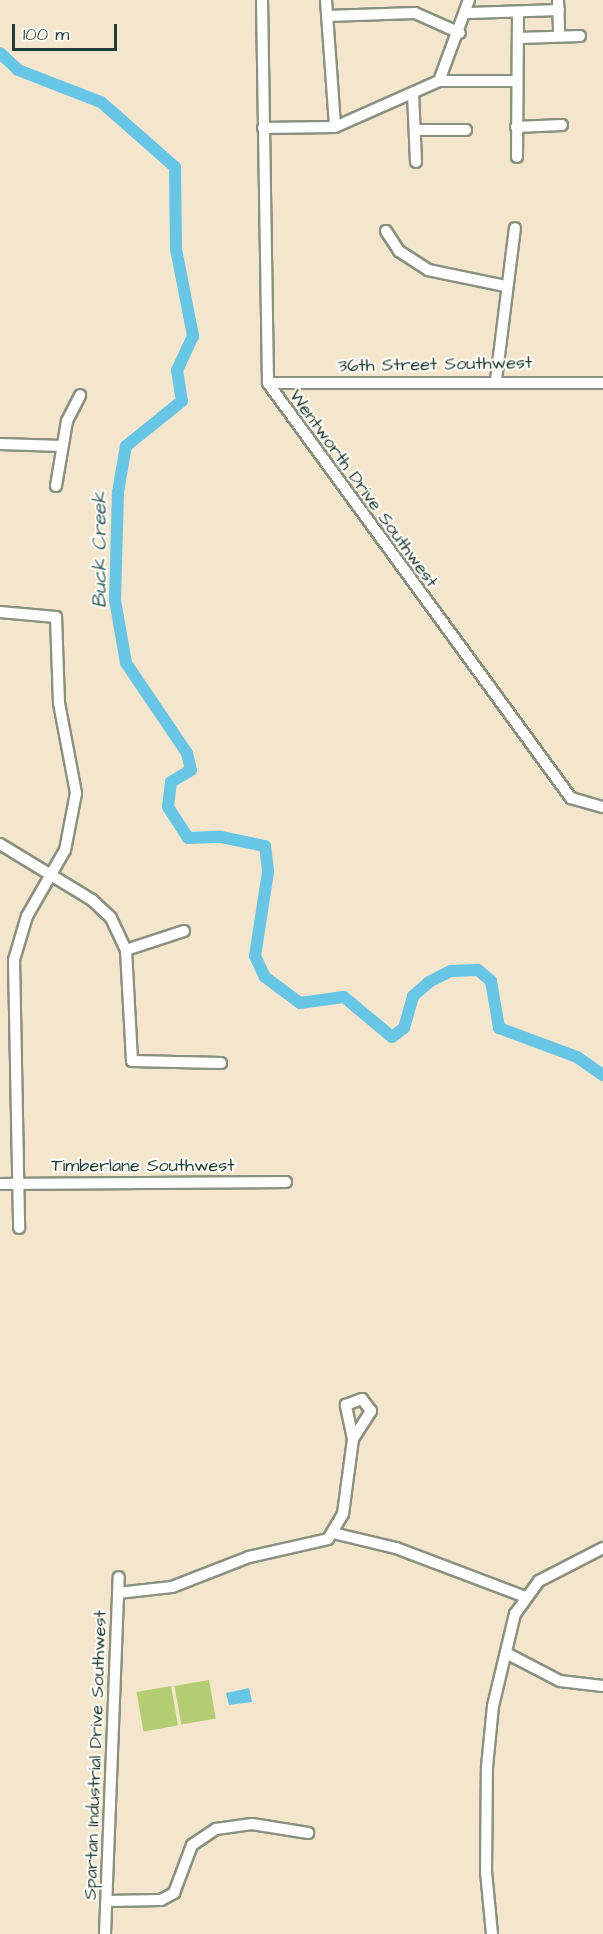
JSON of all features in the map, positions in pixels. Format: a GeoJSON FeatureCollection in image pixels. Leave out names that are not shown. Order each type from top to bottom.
{"type":"FeatureCollection","features":[{"type":"Feature","properties":{"kind":"street","name":"Wentworth Drive Southwest"},"geometry":{"type":"LineString","coordinates":[[262,0],[268,383],[578,804],[603,807]]}},
{"type":"Feature","properties":{"kind":"street"},"geometry":{"type":"LineString","coordinates":[[326,0],[335,128]]}},
{"type":"Feature","properties":{"kind":"street"},"geometry":{"type":"LineString","coordinates":[[439,81],[469,13],[469,0]]}},
{"type":"Feature","properties":{"kind":"street"},"geometry":{"type":"LineString","coordinates":[[469,13],[518,12],[558,5],[559,36]]}},
{"type":"Feature","properties":{"kind":"street"},"geometry":{"type":"LineString","coordinates":[[517,158],[518,12]]}},
{"type":"Feature","properties":{"kind":"street"},"geometry":{"type":"LineString","coordinates":[[327,16],[415,13],[460,33]]}},
{"type":"Feature","properties":{"kind":"street"},"geometry":{"type":"LineString","coordinates":[[519,38],[580,36]]}},
{"type":"Feature","properties":{"kind":"street"},"geometry":{"type":"LineString","coordinates":[[264,128],[335,128],[439,81],[517,81]]}},
{"type":"Feature","properties":{"kind":"street"},"geometry":{"type":"LineString","coordinates":[[413,93],[416,162]]}},
{"type":"Feature","properties":{"kind":"street"},"geometry":{"type":"LineString","coordinates":[[516,127],[562,125]]}},
{"type":"Feature","properties":{"kind":"street"},"geometry":{"type":"LineString","coordinates":[[416,130],[466,130]]}},
{"type":"Feature","properties":{"kind":"street"},"geometry":{"type":"LineString","coordinates":[[496,380],[505,286],[515,228]]}},
{"type":"Feature","properties":{"kind":"street"},"geometry":{"type":"LineString","coordinates":[[386,231],[399,251],[428,270],[505,286]]}},
{"type":"Feature","properties":{"kind":"street","name":"36th Street Southwest"},"geometry":{"type":"LineString","coordinates":[[268,383],[496,380],[603,383]]}},
{"type":"Feature","properties":{"kind":"street"},"geometry":{"type":"LineString","coordinates":[[56,486],[62,446],[80,395]]}},
{"type":"Feature","properties":{"kind":"street"},"geometry":{"type":"LineString","coordinates":[[0,444],[62,446]]}},
{"type":"Feature","properties":{"kind":"street"},"geometry":{"type":"LineString","coordinates":[[0,612],[49,612],[57,620],[59,703],[76,793],[71,831],[52,874],[23,925],[13,967],[19,1228]]}},
{"type":"Feature","properties":{"kind":"street"},"geometry":{"type":"LineString","coordinates":[[0,844],[52,874],[108,913],[126,950],[132,1061],[221,1063]]}},
{"type":"Feature","properties":{"kind":"street"},"geometry":{"type":"LineString","coordinates":[[126,950],[184,931]]}},
{"type":"Feature","properties":{"kind":"street","name":"Timberlane Southwest"},"geometry":{"type":"LineString","coordinates":[[0,1184],[286,1182]]}},
{"type":"Feature","properties":{"kind":"street"},"geometry":{"type":"LineString","coordinates":[[118,1593],[172,1587],[249,1557],[318,1544],[333,1533],[343,1514],[353,1439]]}},
{"type":"Feature","properties":{"kind":"street"},"geometry":{"type":"LineString","coordinates":[[333,1533],[396,1548],[523,1596]]}},
{"type":"Feature","properties":{"kind":"street"},"geometry":{"type":"LineString","coordinates":[[492,1934],[486,1872],[487,1767],[493,1706],[506,1653],[523,1596],[539,1581],[603,1548]]}},
{"type":"Feature","properties":{"kind":"street","name":"Spartan Industrial Drive Southwest"},"geometry":{"type":"LineString","coordinates":[[105,1934],[119,1577]]}},
{"type":"Feature","properties":{"kind":"street"},"geometry":{"type":"LineString","coordinates":[[506,1653],[560,1681],[603,1686]]}},
{"type":"Feature","properties":{"kind":"street"},"geometry":{"type":"LineString","coordinates":[[107,1901],[161,1900],[174,1893],[192,1845],[216,1829],[252,1824],[308,1833]]}},
{"type":"Feature","properties":{"kind":"green space"},"geometry":{"type":"Polygon","coordinates":[[[209,1680],[216,1718],[181,1724],[175,1686],[209,1680]]]}},
{"type":"Feature","properties":{"kind":"green space"},"geometry":{"type":"Polygon","coordinates":[[[171,1686],[178,1725],[143,1731],[137,1692],[171,1686]]]}},
{"type":"Feature","properties":{"kind":"water"},"geometry":{"type":"Polygon","coordinates":[[[249,1688],[252,1702],[229,1705],[226,1693],[249,1688]]]}},
{"type":"Feature","properties":{"kind":"waterway","name":"Buck Creek"},"geometry":{"type":"LineString","coordinates":[[0,53],[18,70],[101,102],[175,167],[176,249],[193,336],[177,370],[182,401],[126,446],[118,492],[115,600],[126,663],[187,753],[191,770],[171,782],[168,807],[188,838],[221,837],[265,846],[268,872],[255,956],[265,977],[300,1003],[344,997],[392,1037],[404,1028],[413,996],[429,982],[451,971],[478,970],[491,981],[499,1028],[577,1057],[603,1075]]}}]}
